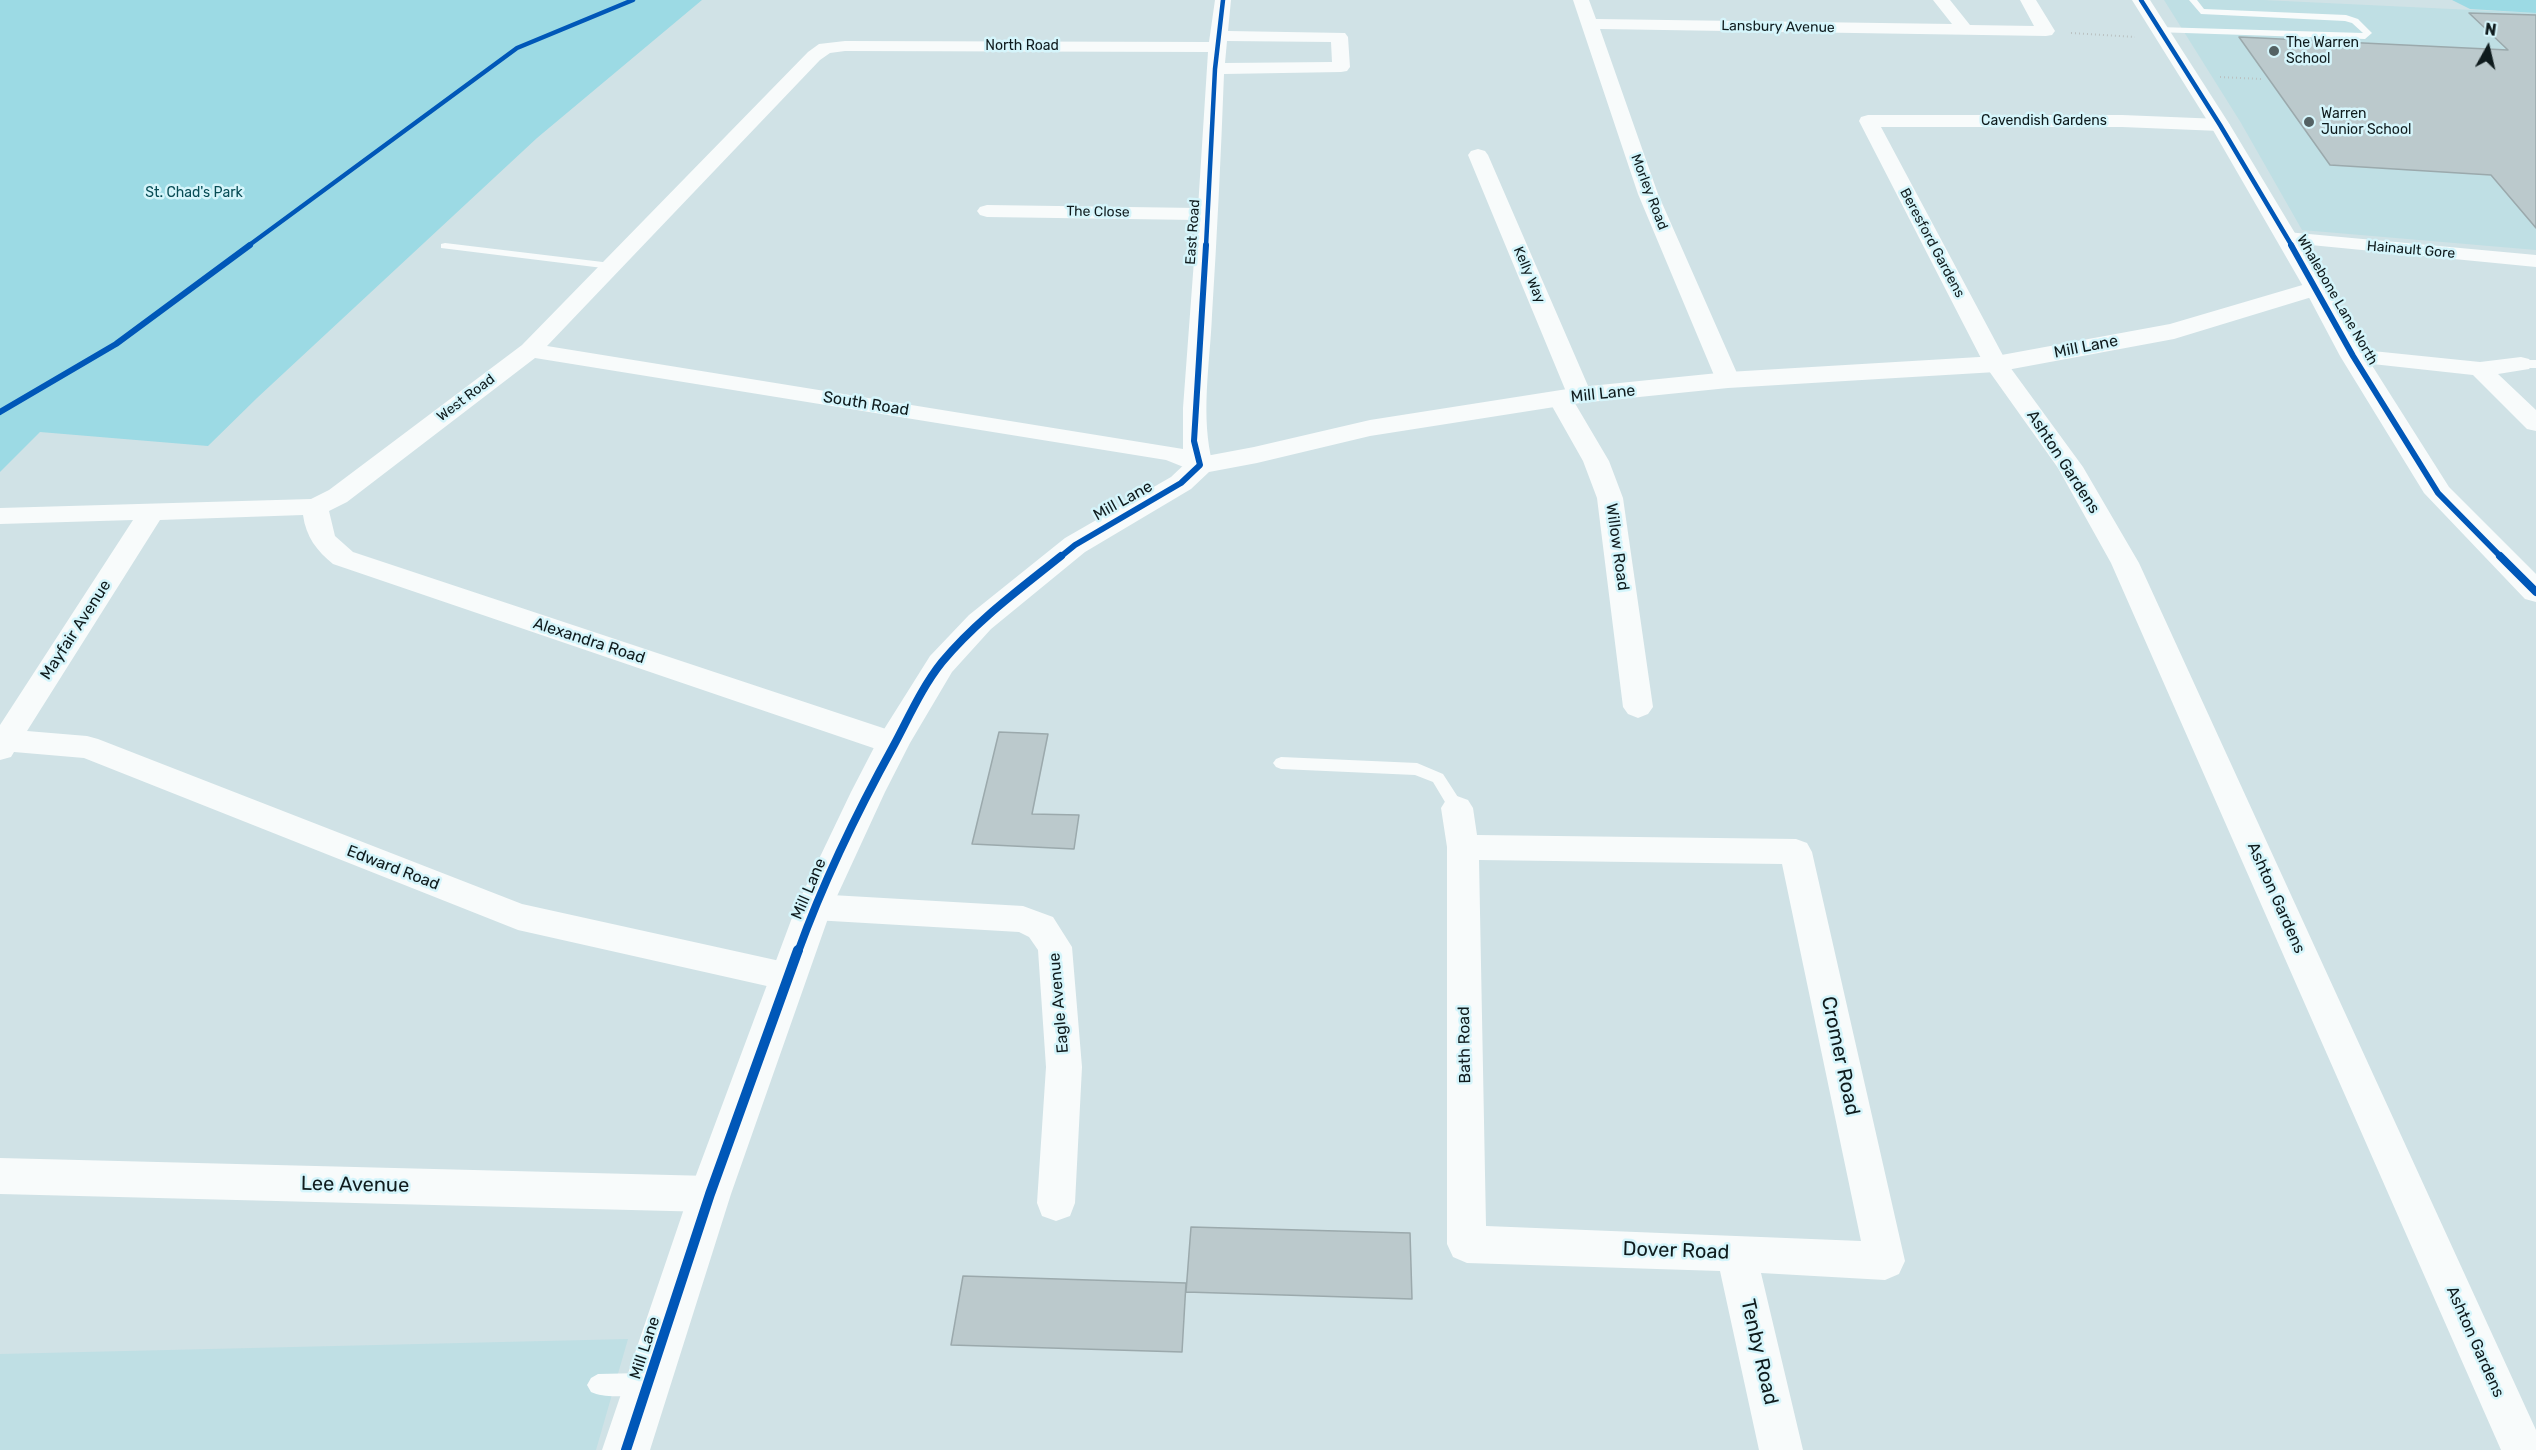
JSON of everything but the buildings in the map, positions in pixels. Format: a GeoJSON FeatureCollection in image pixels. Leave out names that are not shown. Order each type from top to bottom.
{"type":"FeatureCollection","features":[{"type":"Feature","properties":{"kind":"street","name":"East Road"},"geometry":{"type":"LineString","coordinates":[[1200,465],[1194,441],[1209,214],[1215,69],[1220,42],[1223,0]]}},
{"type":"Feature","properties":{"kind":"street","name":"Morley Road"},"geometry":{"type":"LineString","coordinates":[[1581,0],[1648,194],[1728,380]]}},
{"type":"Feature","properties":{"kind":"street"},"geometry":{"type":"LineString","coordinates":[[1941,0],[1966,31]]}},
{"type":"Feature","properties":{"kind":"street"},"geometry":{"type":"LineString","coordinates":[[2028,0],[2046,31]]}},
{"type":"Feature","properties":{"kind":"street","name":"Whalebone Lane North"},"geometry":{"type":"LineString","coordinates":[[2141,0],[2220,125],[2316,288],[2353,356],[2438,493],[2531,582]]}},
{"type":"Feature","properties":{"kind":"street","name":"Lansbury Avenue"},"geometry":{"type":"LineString","coordinates":[[1590,24],[2046,31]]}},
{"type":"Feature","properties":{"kind":"street","name":"North Road"},"geometry":{"type":"LineString","coordinates":[[825,48],[1220,42],[1339,37],[1341,67],[1215,69]]}},
{"type":"Feature","properties":{"kind":"street","name":"West Road"},"geometry":{"type":"LineString","coordinates":[[0,516],[316,507],[338,496],[530,350],[806,64],[825,48]]}},
{"type":"Feature","properties":{"kind":"street","name":"Cavendish Gardens"},"geometry":{"type":"LineString","coordinates":[[1868,121],[2122,121],[2220,125]]}},
{"type":"Feature","properties":{"kind":"street","name":"Beresford Gardens"},"geometry":{"type":"LineString","coordinates":[[1868,121],[1996,364]]}},
{"type":"Feature","properties":{"kind":"street","name":"Kelly Way"},"geometry":{"type":"LineString","coordinates":[[1478,155],[1570,397]]}},
{"type":"Feature","properties":{"kind":"street","name":"The Close"},"geometry":{"type":"LineString","coordinates":[[987,211],[1209,214]]}},
{"type":"Feature","properties":{"kind":"street","name":"Hainault Gore"},"geometry":{"type":"LineString","coordinates":[[2287,238],[2536,261]]}},
{"type":"Feature","properties":{"kind":"street","name":"Mill Lane"},"geometry":{"type":"LineString","coordinates":[[626,1450],[710,1194],[814,907],[893,743],[922,691],[941,664],[980,622],[1075,545],[1110,522],[1166,493],[1181,483],[1200,465],[1257,455],[1370,428],[1570,397],[1728,380],[1996,364],[2174,330],[2316,288]]}},
{"type":"Feature","properties":{"kind":"street","name":"South Road"},"geometry":{"type":"LineString","coordinates":[[530,350],[1172,453],[1200,465]]}},
{"type":"Feature","properties":{"kind":"street"},"geometry":{"type":"LineString","coordinates":[[2353,356],[2480,369],[2529,364]]}},
{"type":"Feature","properties":{"kind":"street","name":"Ashton Gardens"},"geometry":{"type":"LineString","coordinates":[[1996,364],[2070,467],[2125,563],[2523,1450]]}},
{"type":"Feature","properties":{"kind":"street"},"geometry":{"type":"LineString","coordinates":[[2480,369],[2536,424]]}},
{"type":"Feature","properties":{"kind":"street","name":"Willow Road"},"geometry":{"type":"LineString","coordinates":[[1570,397],[1610,498],[1638,707]]}},
{"type":"Feature","properties":{"kind":"street","name":"Alexandra Road"},"geometry":{"type":"LineString","coordinates":[[316,507],[317,523],[325,543],[344,558],[893,743]]}},
{"type":"Feature","properties":{"kind":"street","name":"Mayfair Avenue"},"geometry":{"type":"LineString","coordinates":[[2,745],[152,511]]}},
{"type":"Feature","properties":{"kind":"street","name":"Edward Road"},"geometry":{"type":"LineString","coordinates":[[2,745],[87,747],[518,916],[789,977]]}},
{"type":"Feature","properties":{"kind":"street","name":"Bath Road"},"geometry":{"type":"LineString","coordinates":[[1457,808],[1463,847],[1467,1244]]}},
{"type":"Feature","properties":{"kind":"street","name":"Cromer Road"},"geometry":{"type":"LineString","coordinates":[[1463,847],[1796,852],[1885,1261]]}},
{"type":"Feature","properties":{"kind":"street","name":"Eagle Avenue"},"geometry":{"type":"LineString","coordinates":[[814,907],[1023,919],[1041,927],[1055,947],[1064,1067],[1056,1203]]}},
{"type":"Feature","properties":{"kind":"street","name":"Lee Avenue"},"geometry":{"type":"LineString","coordinates":[[0,1176],[710,1194]]}},
{"type":"Feature","properties":{"kind":"street","name":"Dover Road"},"geometry":{"type":"LineString","coordinates":[[1467,1244],[1736,1253],[1885,1261]]}},
{"type":"Feature","properties":{"kind":"street","name":"Tenby Road"},"geometry":{"type":"LineString","coordinates":[[1736,1253],[1781,1450]]}},
{"type":"Feature","properties":{"kind":"lane"},"geometry":{"type":"LineString","coordinates":[[2161,34],[2186,30],[2365,36],[2368,33],[2355,21],[2346,18],[2201,11],[2194,1]]}},
{"type":"Feature","properties":{"kind":"lane"},"geometry":{"type":"LineString","coordinates":[[445,246],[611,266]]}},
{"type":"Feature","properties":{"kind":"lane"},"geometry":{"type":"LineString","coordinates":[[1281,763],[1417,769],[1438,778],[1457,808]]}},
{"type":"Feature","properties":{"kind":"lane"},"geometry":{"type":"LineString","coordinates":[[598,1385],[648,1383]]}},
{"type":"Feature","properties":{"kind":"path"},"geometry":{"type":"LineString","coordinates":[[2046,31],[2161,34]]}},
{"type":"Feature","properties":{"kind":"path"},"geometry":{"type":"LineString","coordinates":[[2188,76],[2261,79]]}},
{"type":"Feature","properties":{"kind":"shaded area"},"geometry":{"type":"Polygon","coordinates":[[[2164,0],[2263,0],[2536,13],[2536,250],[2302,230],[2241,123],[2164,0]]]}},
{"type":"Feature","properties":{"kind":"shaded area"},"geometry":{"type":"Polygon","coordinates":[[[628,1339],[596,1450],[0,1450],[0,1354],[628,1339]]]}},
{"type":"Feature","properties":{"kind":"green space","name":"St. Chad's Park"},"geometry":{"type":"Polygon","coordinates":[[[0,0],[702,0],[537,138],[208,446],[40,432],[0,472],[0,0]]]}},
{"type":"Feature","properties":{"kind":"green space"},"geometry":{"type":"Polygon","coordinates":[[[2452,0],[2536,0],[2536,13],[2470,9],[2452,0]]]}},
{"type":"Feature","properties":{"kind":"cycle path"},"geometry":{"type":"LineString","coordinates":[[0,412],[116,344],[517,48],[633,0]]}},
{"type":"Feature","properties":{"kind":"cycle path"},"geometry":{"type":"LineString","coordinates":[[626,1450],[710,1194],[814,907],[868,792],[923,691],[941,664],[962,640],[1015,593],[1075,545],[1181,483],[1200,465],[1194,441],[1195,408],[1215,69],[1223,0]]}},
{"type":"Feature","properties":{"kind":"cycle path"},"geometry":{"type":"LineString","coordinates":[[2141,0],[2220,125],[2316,288],[2353,356],[2438,493],[2536,592]]}},
{"type":"Feature","properties":{"kind":"place","name":"The Warren School"},"geometry":{"type":"Point","coordinates":[2274,51]}},
{"type":"Feature","properties":{"kind":"place","name":"Warren Junior School"},"geometry":{"type":"Point","coordinates":[2309,122]}}]}
